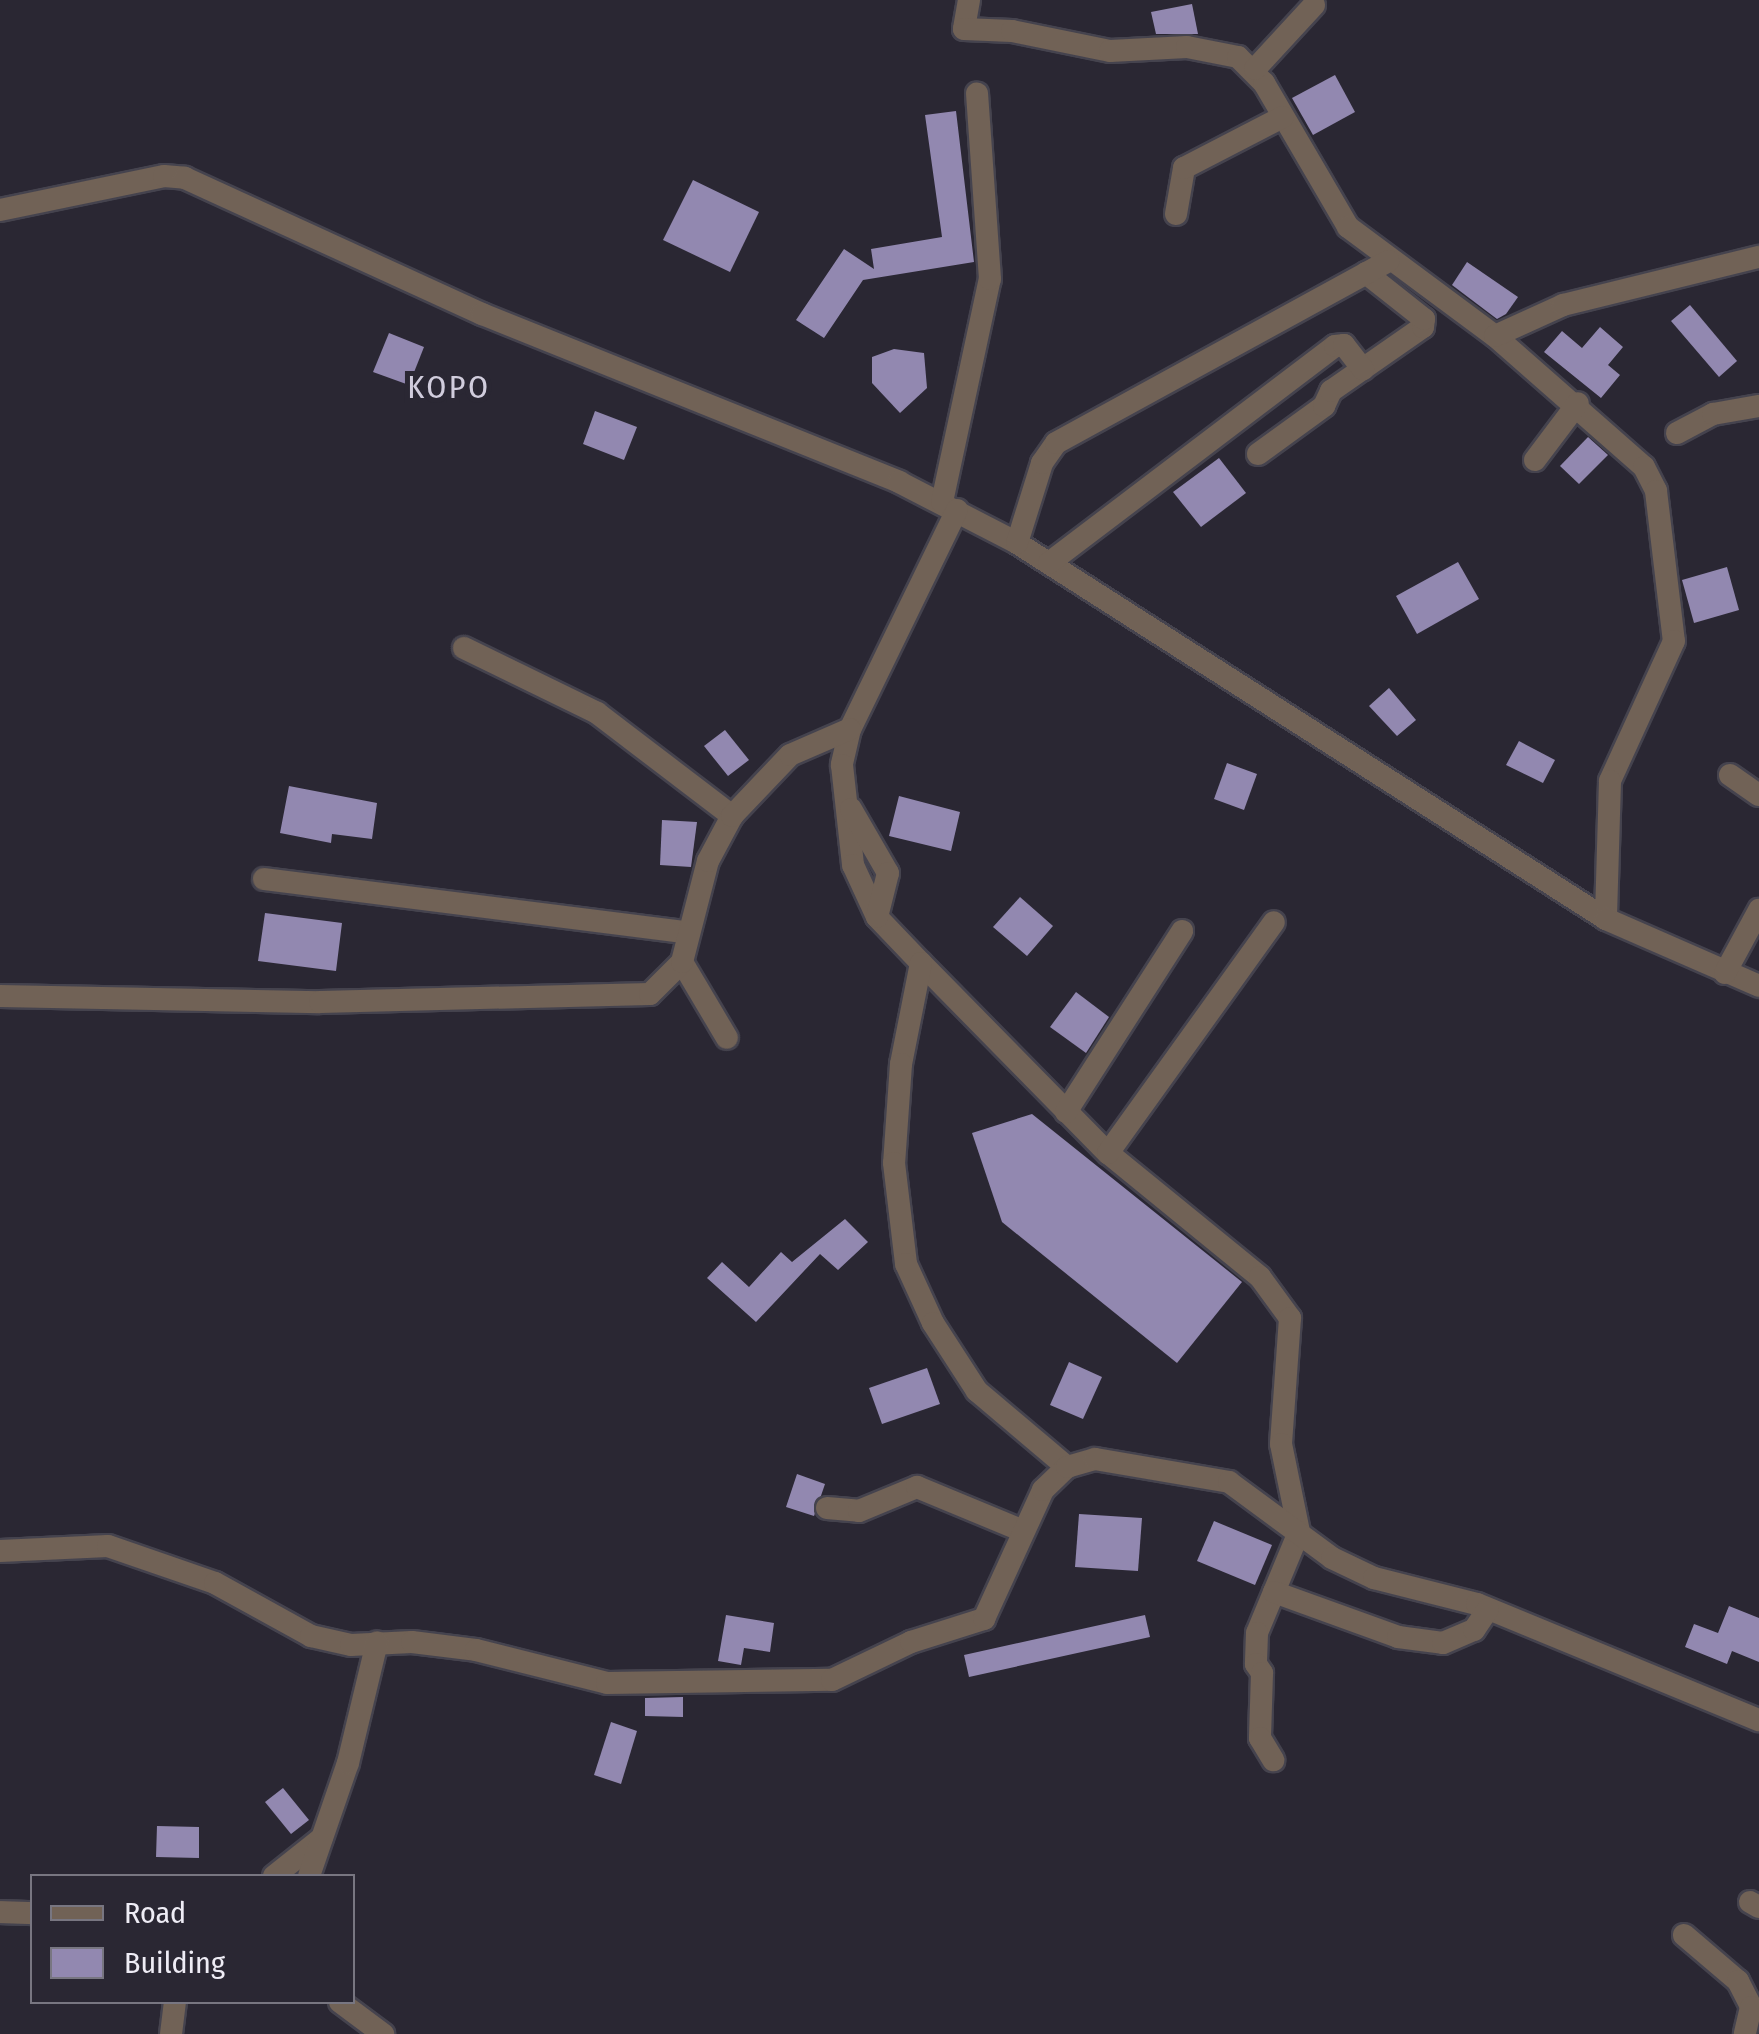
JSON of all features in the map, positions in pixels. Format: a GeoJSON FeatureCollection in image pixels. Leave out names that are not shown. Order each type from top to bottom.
{"type":"FeatureCollection","features":[{"type":"Feature","properties":{"kind":"street"},"geometry":{"type":"LineString","coordinates":[[970,0],[964,29],[1012,30],[1110,52],[1206,48],[1255,69],[1341,218],[1389,260],[1495,336],[1578,403],[1650,476],[1675,632],[1673,651],[1610,781],[1606,919]]}},
{"type":"Feature","properties":{"kind":"street"},"geometry":{"type":"LineString","coordinates":[[1255,69],[1314,5]]}},
{"type":"Feature","properties":{"kind":"street"},"geometry":{"type":"LineString","coordinates":[[977,92],[990,278],[950,506],[850,729],[842,765],[850,809],[853,865],[877,917],[920,963],[1108,1154],[1260,1278],[1290,1318],[1282,1444],[1299,1532],[1257,1633],[1256,1664],[1262,1673],[1260,1738],[1273,1760]]}},
{"type":"Feature","properties":{"kind":"street"},"geometry":{"type":"LineString","coordinates":[[1176,214],[1184,168],[1283,116]]}},
{"type":"Feature","properties":{"kind":"street"},"geometry":{"type":"LineString","coordinates":[[0,210],[171,176],[482,314],[950,506],[1016,542],[1606,919],[1759,986]]}},
{"type":"Feature","properties":{"kind":"street"},"geometry":{"type":"LineString","coordinates":[[1495,336],[1562,305],[1759,257]]}},
{"type":"Feature","properties":{"kind":"street"},"geometry":{"type":"LineString","coordinates":[[1016,542],[1042,463],[1056,443],[1389,260]]}},
{"type":"Feature","properties":{"kind":"street"},"geometry":{"type":"LineString","coordinates":[[1258,454],[1315,412],[1329,393],[1425,324],[1366,273]]}},
{"type":"Feature","properties":{"kind":"street"},"geometry":{"type":"LineString","coordinates":[[1049,564],[1342,344],[1364,369]]}},
{"type":"Feature","properties":{"kind":"street"},"geometry":{"type":"LineString","coordinates":[[1288,382],[1315,412]]}},
{"type":"Feature","properties":{"kind":"street"},"geometry":{"type":"LineString","coordinates":[[1535,460],[1578,403]]}},
{"type":"Feature","properties":{"kind":"street"},"geometry":{"type":"LineString","coordinates":[[1677,432],[1713,414],[1759,406]]}},
{"type":"Feature","properties":{"kind":"street"},"geometry":{"type":"LineString","coordinates":[[464,648],[598,713],[732,816]]}},
{"type":"Feature","properties":{"kind":"street"},"geometry":{"type":"LineString","coordinates":[[0,996],[320,1002],[634,996],[662,989],[682,962],[708,861],[732,816],[790,756],[850,729]]}},
{"type":"Feature","properties":{"kind":"street"},"geometry":{"type":"LineString","coordinates":[[1730,775],[1759,796]]}},
{"type":"Feature","properties":{"kind":"street"},"geometry":{"type":"LineString","coordinates":[[264,879],[689,933]]}},
{"type":"Feature","properties":{"kind":"street"},"geometry":{"type":"LineString","coordinates":[[1724,973],[1759,910]]}},
{"type":"Feature","properties":{"kind":"street"},"geometry":{"type":"LineString","coordinates":[[1108,1154],[1274,922]]}},
{"type":"Feature","properties":{"kind":"street"},"geometry":{"type":"LineString","coordinates":[[1066,1112],[1182,930]]}},
{"type":"Feature","properties":{"kind":"street"},"geometry":{"type":"LineString","coordinates":[[682,962],[727,1038]]}},
{"type":"Feature","properties":{"kind":"street"},"geometry":{"type":"LineString","coordinates":[[920,963],[901,1064],[894,1163],[906,1264],[977,1391],[1067,1466]]}},
{"type":"Feature","properties":{"kind":"street"},"geometry":{"type":"LineString","coordinates":[[0,1550],[108,1546],[215,1582],[310,1636],[351,1645],[378,1642],[476,1650],[607,1683],[832,1680],[911,1642],[984,1619],[1021,1530],[1043,1490],[1067,1466],[1095,1459],[1205,1474],[1245,1492],[1332,1558],[1374,1578],[1488,1609],[1759,1720]]}},
{"type":"Feature","properties":{"kind":"street"},"geometry":{"type":"LineString","coordinates":[[826,1508],[858,1511],[917,1486],[1021,1530]]}},
{"type":"Feature","properties":{"kind":"street"},"geometry":{"type":"LineString","coordinates":[[1274,1592],[1398,1637],[1443,1643],[1474,1630],[1488,1609]]}},
{"type":"Feature","properties":{"kind":"street"},"geometry":{"type":"LineString","coordinates":[[310,1874],[325,1836],[378,1642]]}},
{"type":"Feature","properties":{"kind":"street"},"geometry":{"type":"LineString","coordinates":[[277,1874],[325,1836]]}},
{"type":"Feature","properties":{"kind":"street"},"geometry":{"type":"LineString","coordinates":[[0,1912],[30,1913]]}},
{"type":"Feature","properties":{"kind":"street"},"geometry":{"type":"LineString","coordinates":[[1684,1935],[1738,1981],[1751,2007],[1745,2034]]}},
{"type":"Feature","properties":{"kind":"street"},"geometry":{"type":"LineString","coordinates":[[171,2034],[175,2004]]}},
{"type":"Feature","properties":{"kind":"street"},"geometry":{"type":"LineString","coordinates":[[343,2004],[383,2034]]}},
{"type":"Feature","properties":{"kind":"building"},"geometry":{"type":"Polygon","coordinates":[[[1192,4],[1198,34],[1156,34],[1151,12],[1192,4]]]}},
{"type":"Feature","properties":{"kind":"building"},"geometry":{"type":"Polygon","coordinates":[[[1335,75],[1355,112],[1313,135],[1292,98],[1335,75]]]}},
{"type":"Feature","properties":{"kind":"building"},"geometry":{"type":"Polygon","coordinates":[[[956,111],[974,262],[863,280],[824,338],[796,320],[844,249],[874,269],[871,249],[942,237],[925,115],[956,111]]]}},
{"type":"Feature","properties":{"kind":"building"},"geometry":{"type":"Polygon","coordinates":[[[693,180],[759,212],[730,272],[663,240],[693,180]]]}},
{"type":"Feature","properties":{"kind":"building"},"geometry":{"type":"Polygon","coordinates":[[[1467,262],[1518,297],[1506,314],[1497,319],[1452,285],[1467,262]]]}},
{"type":"Feature","properties":{"kind":"building"},"geometry":{"type":"Polygon","coordinates":[[[1690,305],[1737,361],[1719,377],[1671,321],[1690,305]]]}},
{"type":"Feature","properties":{"kind":"building"},"geometry":{"type":"Polygon","coordinates":[[[1600,327],[1623,347],[1608,365],[1620,375],[1601,398],[1544,352],[1562,331],[1582,348],[1600,327]]]}},
{"type":"Feature","properties":{"kind":"building"},"geometry":{"type":"Polygon","coordinates":[[[389,333],[424,347],[409,385],[373,372],[389,333]]]}},
{"type":"Feature","properties":{"kind":"building"},"geometry":{"type":"Polygon","coordinates":[[[894,349],[924,353],[927,388],[900,413],[872,383],[872,357],[894,349]]]}},
{"type":"Feature","properties":{"kind":"building"},"geometry":{"type":"Polygon","coordinates":[[[595,411],[637,427],[624,460],[583,444],[595,411]]]}},
{"type":"Feature","properties":{"kind":"building"},"geometry":{"type":"Polygon","coordinates":[[[1588,437],[1608,455],[1579,484],[1560,466],[1588,437]]]}},
{"type":"Feature","properties":{"kind":"building"},"geometry":{"type":"Polygon","coordinates":[[[1219,458],[1246,493],[1201,527],[1173,492],[1219,458]]]}},
{"type":"Feature","properties":{"kind":"building"},"geometry":{"type":"Polygon","coordinates":[[[1458,562],[1479,599],[1417,634],[1396,596],[1458,562]]]}},
{"type":"Feature","properties":{"kind":"building"},"geometry":{"type":"Polygon","coordinates":[[[1727,567],[1739,610],[1694,623],[1682,580],[1727,567]]]}},
{"type":"Feature","properties":{"kind":"building"},"geometry":{"type":"Polygon","coordinates":[[[1389,688],[1416,720],[1397,736],[1369,706],[1389,688]]]}},
{"type":"Feature","properties":{"kind":"building"},"geometry":{"type":"Polygon","coordinates":[[[725,730],[749,760],[728,776],[704,746],[725,730]]]}},
{"type":"Feature","properties":{"kind":"building"},"geometry":{"type":"Polygon","coordinates":[[[1519,741],[1555,760],[1543,783],[1506,765],[1519,741]]]}},
{"type":"Feature","properties":{"kind":"building"},"geometry":{"type":"Polygon","coordinates":[[[1227,763],[1257,774],[1244,810],[1214,799],[1227,763]]]}},
{"type":"Feature","properties":{"kind":"building"},"geometry":{"type":"Polygon","coordinates":[[[289,786],[377,803],[372,839],[332,834],[331,843],[280,833],[289,786]]]}},
{"type":"Feature","properties":{"kind":"building"},"geometry":{"type":"Polygon","coordinates":[[[899,796],[960,812],[951,851],[889,836],[899,796]]]}},
{"type":"Feature","properties":{"kind":"building"},"geometry":{"type":"Polygon","coordinates":[[[662,820],[697,822],[691,867],[660,865],[662,820]]]}},
{"type":"Feature","properties":{"kind":"building"},"geometry":{"type":"Polygon","coordinates":[[[1020,897],[1053,926],[1027,956],[993,927],[1020,897]]]}},
{"type":"Feature","properties":{"kind":"building"},"geometry":{"type":"Polygon","coordinates":[[[265,913],[342,923],[336,971],[258,961],[265,913]]]}},
{"type":"Feature","properties":{"kind":"building"},"geometry":{"type":"Polygon","coordinates":[[[1076,992],[1109,1017],[1086,1053],[1050,1027],[1076,992]]]}},
{"type":"Feature","properties":{"kind":"building"},"geometry":{"type":"Polygon","coordinates":[[[1032,1114],[1242,1282],[1177,1363],[1002,1222],[972,1133],[1032,1114]]]}},
{"type":"Feature","properties":{"kind":"building"},"geometry":{"type":"Polygon","coordinates":[[[845,1219],[868,1242],[838,1270],[820,1254],[756,1322],[707,1278],[722,1262],[749,1287],[781,1252],[792,1262],[845,1219]]]}},
{"type":"Feature","properties":{"kind":"building"},"geometry":{"type":"Polygon","coordinates":[[[1069,1362],[1102,1377],[1083,1419],[1050,1405],[1069,1362]]]}},
{"type":"Feature","properties":{"kind":"building"},"geometry":{"type":"Polygon","coordinates":[[[927,1368],[940,1404],[882,1424],[869,1388],[927,1368]]]}},
{"type":"Feature","properties":{"kind":"building"},"geometry":{"type":"Polygon","coordinates":[[[797,1474],[825,1484],[814,1516],[786,1507],[797,1474]]]}},
{"type":"Feature","properties":{"kind":"building"},"geometry":{"type":"Polygon","coordinates":[[[1079,1514],[1142,1518],[1138,1571],[1075,1567],[1079,1514]]]}},
{"type":"Feature","properties":{"kind":"building"},"geometry":{"type":"Polygon","coordinates":[[[1214,1521],[1272,1545],[1255,1585],[1197,1561],[1214,1521]]]}},
{"type":"Feature","properties":{"kind":"building"},"geometry":{"type":"Polygon","coordinates":[[[1729,1606],[1759,1618],[1759,1662],[1732,1651],[1727,1664],[1685,1647],[1694,1624],[1718,1633],[1729,1606]]]}},
{"type":"Feature","properties":{"kind":"building"},"geometry":{"type":"Polygon","coordinates":[[[726,1615],[774,1623],[770,1652],[744,1648],[741,1665],[718,1661],[726,1615]]]}},
{"type":"Feature","properties":{"kind":"building"},"geometry":{"type":"Polygon","coordinates":[[[1145,1615],[1150,1637],[969,1677],[964,1655],[1145,1615]]]}},
{"type":"Feature","properties":{"kind":"building"},"geometry":{"type":"Polygon","coordinates":[[[683,1697],[683,1717],[645,1716],[645,1698],[683,1697]]]}},
{"type":"Feature","properties":{"kind":"building"},"geometry":{"type":"Polygon","coordinates":[[[611,1722],[637,1731],[621,1784],[594,1775],[611,1722]]]}},
{"type":"Feature","properties":{"kind":"building"},"geometry":{"type":"Polygon","coordinates":[[[283,1788],[309,1820],[291,1834],[265,1802],[283,1788]]]}},
{"type":"Feature","properties":{"kind":"building"},"geometry":{"type":"Polygon","coordinates":[[[157,1826],[199,1827],[199,1858],[156,1857],[157,1826]]]}},
{"type":"Feature","properties":{"kind":"district","name":"KOPO"},"geometry":{"type":"Point","coordinates":[449,387]}}]}
